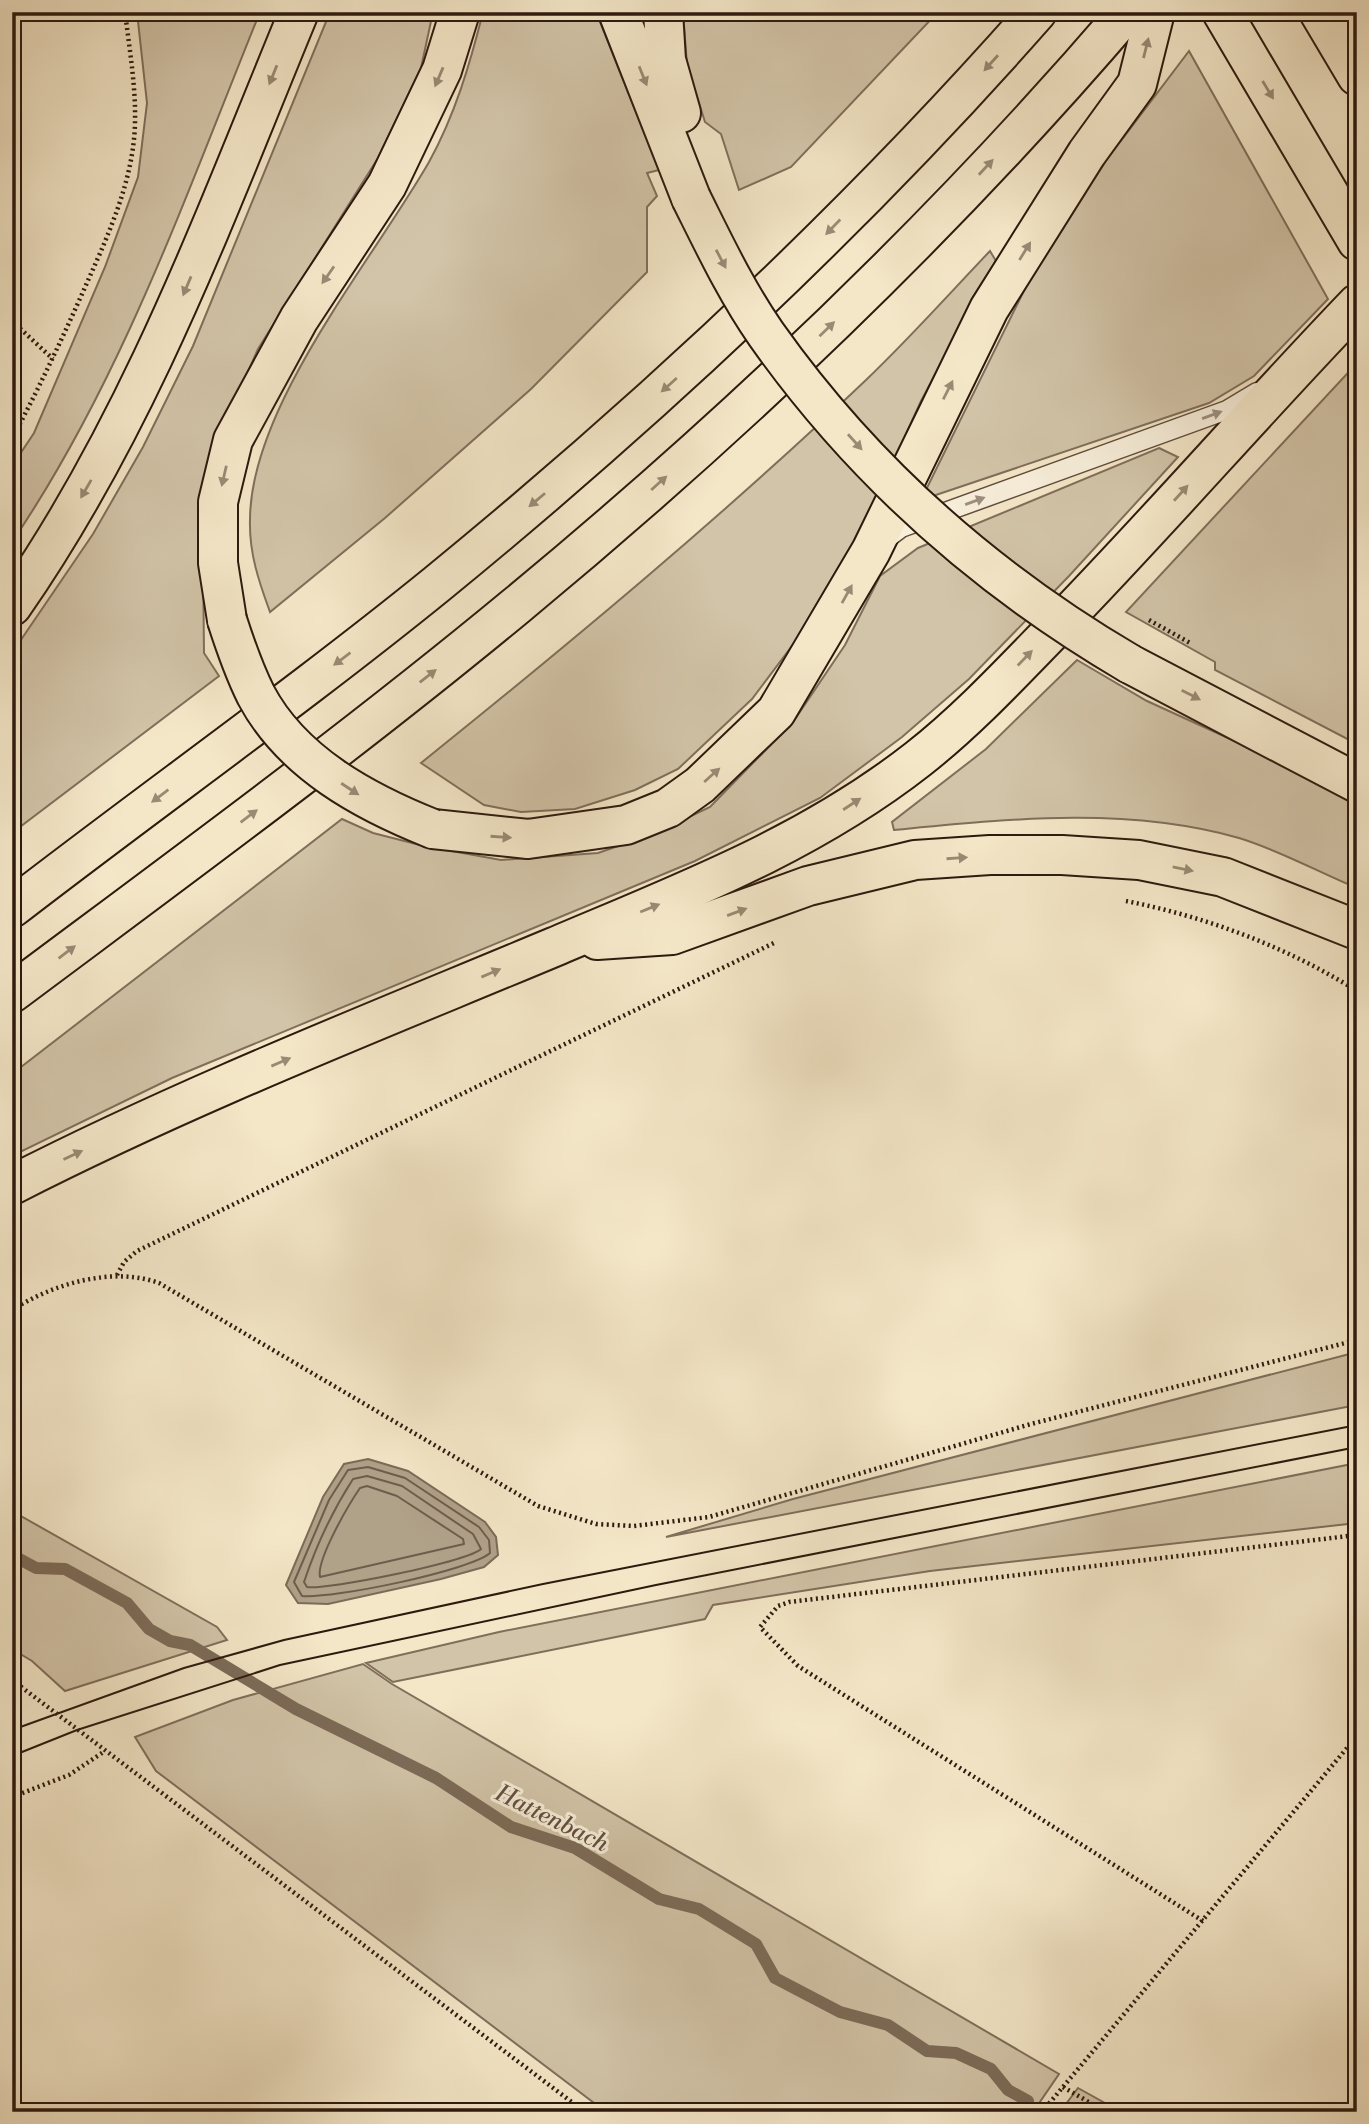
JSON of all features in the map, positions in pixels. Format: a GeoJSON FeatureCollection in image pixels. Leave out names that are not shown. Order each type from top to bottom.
{"type":"FeatureCollection","features":[{"type":"Feature","properties":{"kind":"highway"},"geometry":{"type":"LineString","coordinates":[[12,606],[87,489],[138,394],[184,293],[299,12]]}},
{"type":"Feature","properties":{"kind":"highway"},"geometry":{"type":"LineString","coordinates":[[460,12],[442,69],[387,185],[299,319],[233,440],[218,502],[218,563],[227,620],[257,697],[299,751],[359,795],[433,830],[528,839],[626,825],[668,808],[738,751],[776,712],[870,551],[989,309],[1087,153],[1137,84],[1155,12]]}},
{"type":"Feature","properties":{"kind":"highway"},"geometry":{"type":"LineString","coordinates":[[618,12],[691,198],[721,260],[765,332],[809,390],[901,493],[1012,589],[1070,628],[1130,664],[1357,783]]}},
{"type":"Feature","properties":{"kind":"highway"},"geometry":{"type":"LineString","coordinates":[[663,12],[666,60],[683,122],[691,198]]}},
{"type":"Feature","properties":{"kind":"highway"},"geometry":{"type":"LineString","coordinates":[[12,908],[354,650],[589,456],[667,387],[817,244],[985,71],[1037,12]]}},
{"type":"Feature","properties":{"kind":"highway"},"geometry":{"type":"LineString","coordinates":[[12,993],[284,789],[514,608],[608,528],[752,399],[894,262],[1127,12]]}},
{"type":"Feature","properties":{"kind":"highway"},"geometry":{"type":"LineString","coordinates":[[1319,12],[1357,76]]}},
{"type":"Feature","properties":{"kind":"highway"},"geometry":{"type":"LineString","coordinates":[[1227,22],[1352,232]]}},
{"type":"Feature","properties":{"kind":"highway"},"geometry":{"type":"LineString","coordinates":[[12,1185],[176,1107],[666,901],[778,850],[918,760],[986,698],[1098,584],[1357,304]]}},
{"type":"Feature","properties":{"kind":"highway"},"geometry":{"type":"LineString","coordinates":[[564,942],[673,935],[808,886],[915,860],[990,855],[1062,855],[1139,860],[1211,874],[1357,930]]}},
{"type":"Feature","properties":{"kind":"lane"},"geometry":{"type":"LineString","coordinates":[[870,551],[901,528],[1227,410],[1295,369]]}},
{"type":"Feature","properties":{"kind":"path"},"geometry":{"type":"LineString","coordinates":[[12,439],[53,359],[102,248],[125,184],[134,139],[133,84],[125,12]]}},
{"type":"Feature","properties":{"kind":"path"},"geometry":{"type":"LineString","coordinates":[[12,321],[53,359]]}},
{"type":"Feature","properties":{"kind":"path"},"geometry":{"type":"LineString","coordinates":[[1149,620],[1192,644]]}},
{"type":"Feature","properties":{"kind":"path"},"geometry":{"type":"LineString","coordinates":[[1116,899],[1170,910],[1229,929],[1286,953],[1357,991]]}},
{"type":"Feature","properties":{"kind":"path"},"geometry":{"type":"LineString","coordinates":[[117,1275],[124,1262],[137,1251],[781,939]]}},
{"type":"Feature","properties":{"kind":"path"},"geometry":{"type":"LineString","coordinates":[[12,1310],[35,1296],[54,1289],[117,1275],[136,1276],[159,1283],[538,1506],[596,1524],[634,1526],[709,1517],[1031,1424],[1357,1340]]}},
{"type":"Feature","properties":{"kind":"path"},"geometry":{"type":"LineString","coordinates":[[1203,1921],[797,1666],[760,1627],[778,1606],[789,1602],[1357,1535]]}},
{"type":"Feature","properties":{"kind":"path"},"geometry":{"type":"LineString","coordinates":[[12,1680],[585,2112]]}},
{"type":"Feature","properties":{"kind":"path"},"geometry":{"type":"LineString","coordinates":[[1042,2112],[1357,1735]]}},
{"type":"Feature","properties":{"kind":"path"},"geometry":{"type":"LineString","coordinates":[[12,1797],[69,1775],[105,1751]]}},
{"type":"Feature","properties":{"kind":"path"},"geometry":{"type":"LineString","coordinates":[[1062,2087],[1106,2112]]}},
{"type":"Feature","properties":{"kind":"shaded area"},"geometry":{"type":"Polygon","coordinates":[[[137,12],[260,12],[150,284],[120,351],[51,480],[12,542],[12,466],[34,433],[105,267],[138,177],[147,103],[137,12]]]}},
{"type":"Feature","properties":{"kind":"shaded area"},"geometry":{"type":"Polygon","coordinates":[[[330,12],[433,12],[421,68],[378,158],[258,349],[224,426],[203,559],[204,653],[219,676],[12,833],[12,653],[93,534],[143,447],[193,346],[330,12]]]}},
{"type":"Feature","properties":{"kind":"shaded area"},"geometry":{"type":"Polygon","coordinates":[[[483,12],[596,12],[659,170],[647,173],[657,196],[647,207],[647,272],[531,389],[385,518],[270,612],[253,556],[250,520],[255,476],[270,430],[318,335],[429,162],[461,89],[483,12]]]}},
{"type":"Feature","properties":{"kind":"shaded area"},"geometry":{"type":"Polygon","coordinates":[[[683,12],[938,12],[791,167],[739,190],[721,134],[705,122],[687,65],[683,12]]]}},
{"type":"Feature","properties":{"kind":"shaded area"},"geometry":{"type":"Polygon","coordinates":[[[1189,51],[1328,299],[1254,376],[1209,403],[921,500],[1043,252],[1108,158],[1189,51]]]}},
{"type":"Feature","properties":{"kind":"shaded area"},"geometry":{"type":"Polygon","coordinates":[[[990,251],[996,261],[921,401],[866,522],[807,626],[752,699],[678,769],[635,790],[575,809],[521,812],[484,805],[421,763],[592,623],[758,480],[882,364],[990,251]]]}},
{"type":"Feature","properties":{"kind":"shaded area"},"geometry":{"type":"Polygon","coordinates":[[[1357,363],[1357,744],[1215,670],[1215,662],[1126,612],[1357,363]]]}},
{"type":"Feature","properties":{"kind":"shaded area"},"geometry":{"type":"Polygon","coordinates":[[[1159,448],[1178,457],[1069,576],[969,679],[902,737],[820,798],[695,861],[172,1078],[12,1156],[12,1074],[342,819],[373,833],[424,846],[501,860],[598,853],[656,833],[710,807],[793,722],[845,645],[880,576],[918,548],[1159,448]]]}},
{"type":"Feature","properties":{"kind":"shaded area"},"geometry":{"type":"Polygon","coordinates":[[[1077,660],[1147,701],[1300,771],[1357,806],[1357,888],[1239,838],[1154,822],[1024,819],[894,830],[892,822],[986,749],[1077,660]]]}},
{"type":"Feature","properties":{"kind":"shaded area"},"geometry":{"type":"Polygon","coordinates":[[[1357,1352],[1357,1405],[666,1537],[793,1499],[1357,1352]]]}},
{"type":"Feature","properties":{"kind":"shaded area"},"geometry":{"type":"Polygon","coordinates":[[[1357,1463],[1357,1523],[930,1571],[713,1605],[705,1619],[393,1682],[366,1663],[499,1632],[1357,1463]]]}},
{"type":"Feature","properties":{"kind":"shaded area"},"geometry":{"type":"Polygon","coordinates":[[[12,1511],[217,1627],[227,1640],[65,1691],[32,1661],[12,1649],[12,1511]]]}},
{"type":"Feature","properties":{"kind":"shaded area"},"geometry":{"type":"Polygon","coordinates":[[[363,1664],[392,1684],[1059,2074],[1033,2112],[606,2112],[156,1771],[135,1737],[233,1700],[363,1664]]]}},
{"type":"Feature","properties":{"kind":"shaded area"},"geometry":{"type":"Polygon","coordinates":[[[1078,2088],[1121,2112],[1060,2112],[1078,2088]]]}},
{"type":"Feature","properties":{"kind":"water"},"geometry":{"type":"Polygon","coordinates":[[[368,1459],[408,1471],[485,1522],[496,1537],[498,1555],[484,1567],[441,1579],[328,1604],[298,1603],[286,1585],[323,1497],[344,1464],[368,1459]]]}},
{"type":"Feature","properties":{"kind":"waterway","name":"Hattenbach"},"geometry":{"type":"LineString","coordinates":[[12,1555],[36,1568],[65,1569],[127,1603],[149,1629],[170,1641],[190,1645],[296,1709],[436,1778],[511,1827],[575,1848],[659,1899],[699,1909],[756,1944],[775,1978],[840,2012],[888,2025],[927,2051],[956,2053],[991,2069],[1008,2090],[1028,2101]]}},
{"type":"Feature","properties":{"kind":"tram line"},"geometry":{"type":"LineString","coordinates":[[12,1730],[184,1668],[284,1640],[543,1584],[1357,1425]]}},
{"type":"Feature","properties":{"kind":"tram line"},"geometry":{"type":"LineString","coordinates":[[12,1756],[77,1730],[280,1665],[656,1585],[1357,1447]]}}]}
